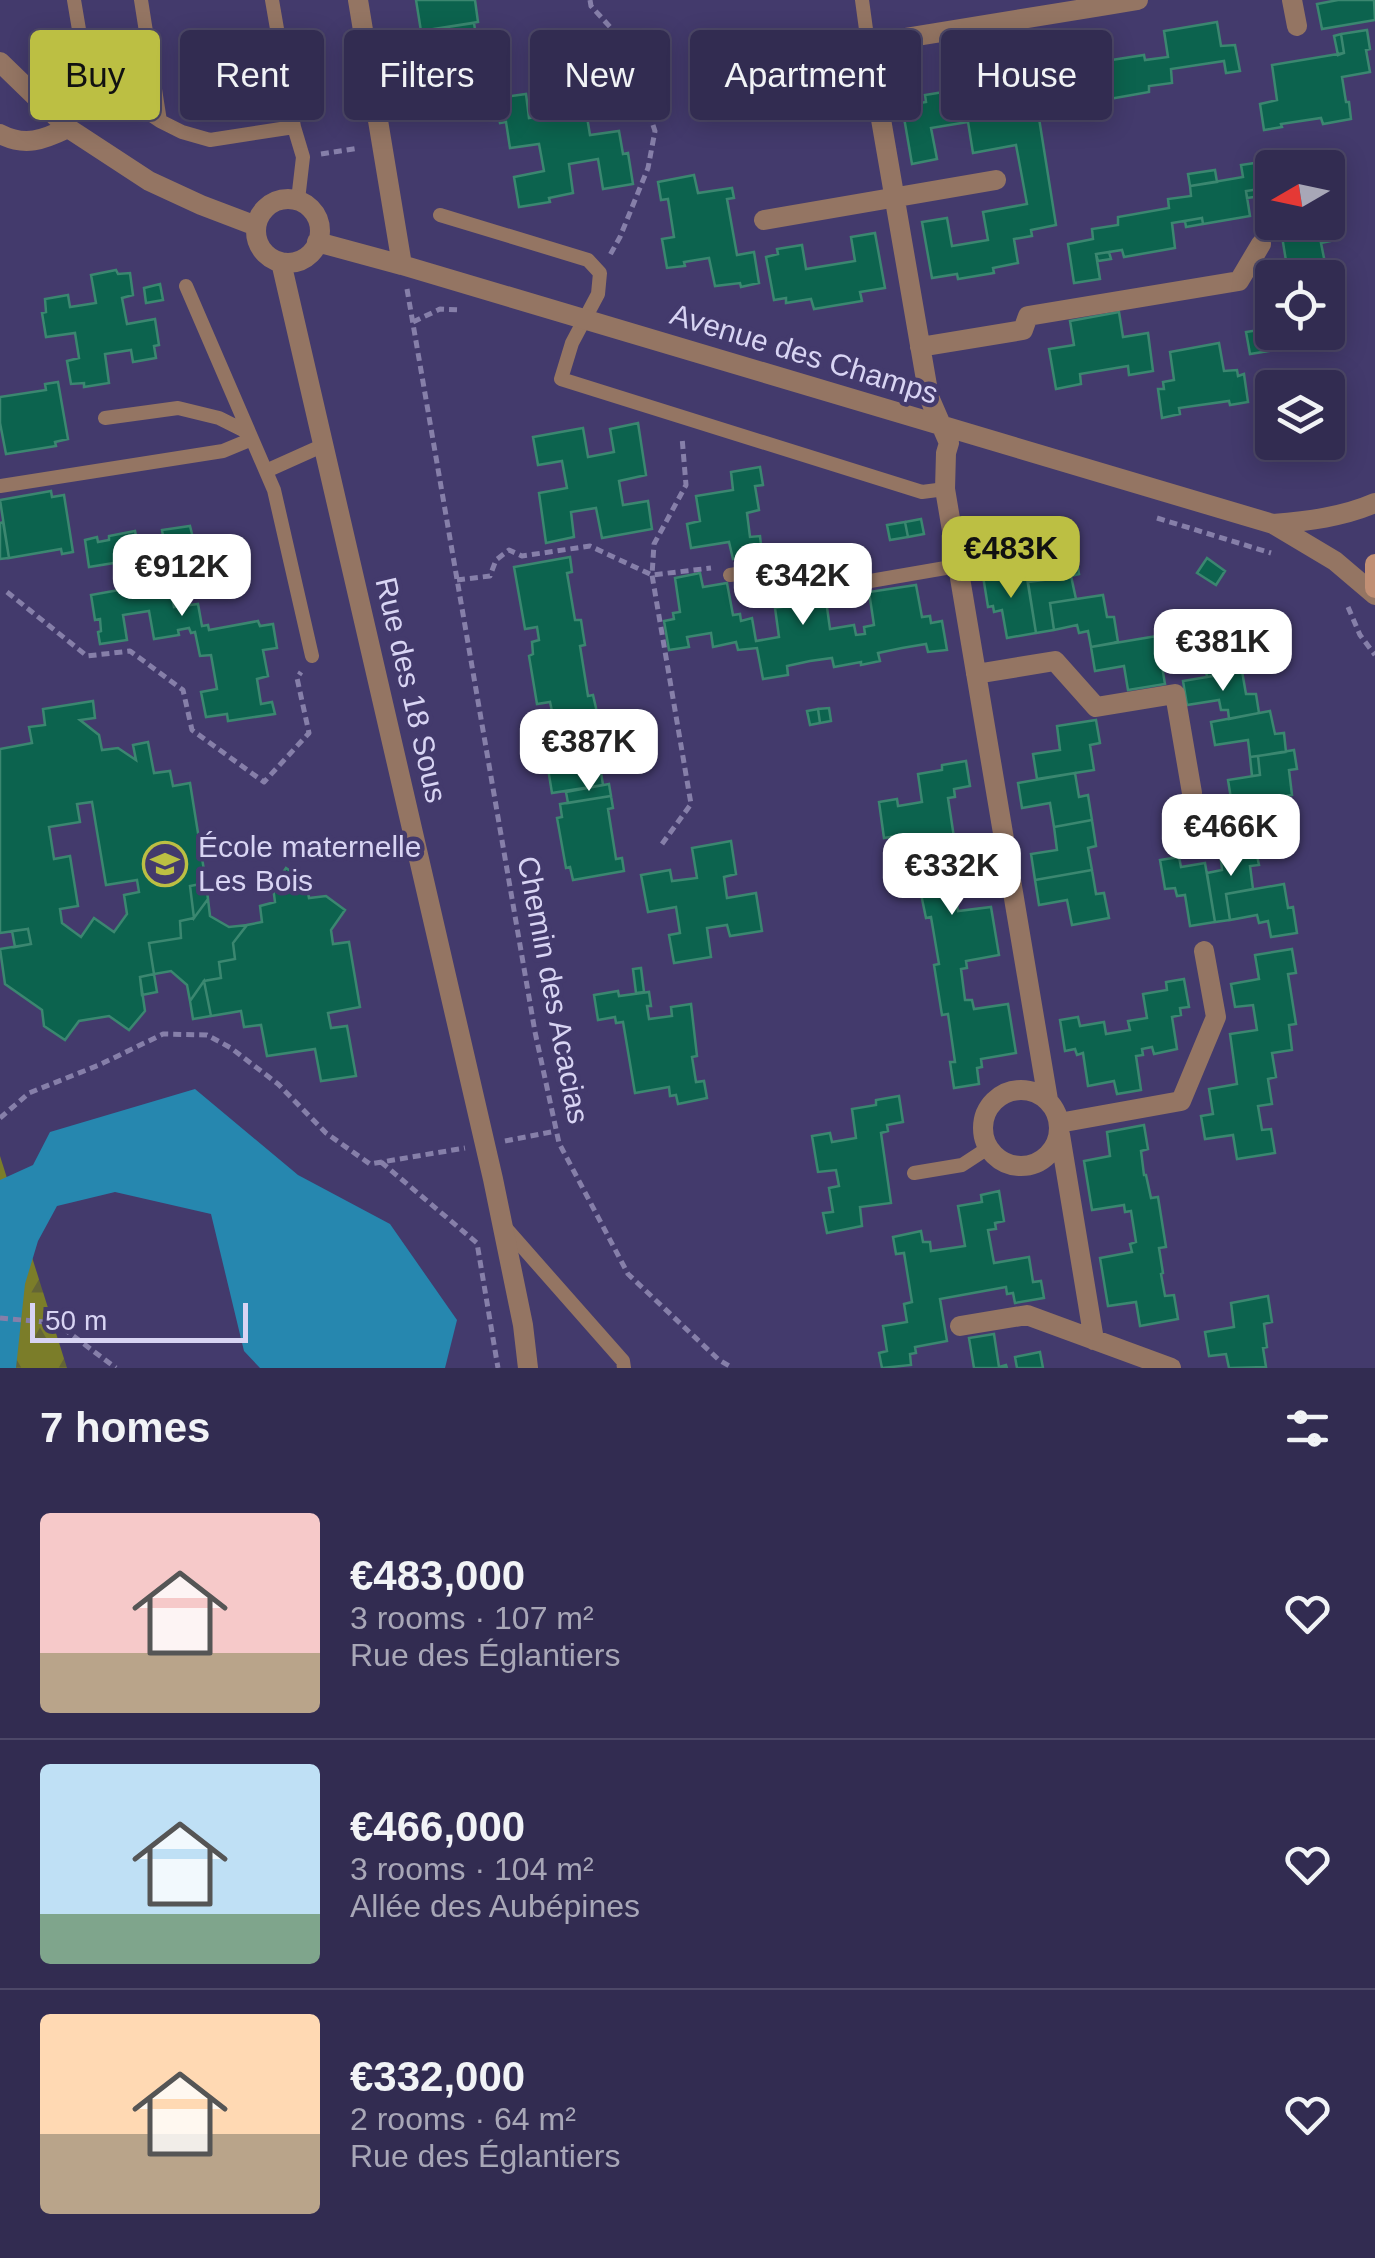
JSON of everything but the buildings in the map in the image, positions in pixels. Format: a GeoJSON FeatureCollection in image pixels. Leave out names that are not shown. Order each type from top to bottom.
{"type":"FeatureCollection","features":[{"type":"Feature","properties":{"kind":"main road"},"geometry":{"type":"LineString","coordinates":[[1375,564],[1375,592]]}},
{"type":"Feature","properties":{"kind":"street"},"geometry":{"type":"LineString","coordinates":[[358,0],[402,265]]}},
{"type":"Feature","properties":{"kind":"street"},"geometry":{"type":"LineString","coordinates":[[921,43],[1102,3],[1138,0]]}},
{"type":"Feature","properties":{"kind":"street"},"geometry":{"type":"LineString","coordinates":[[1292,0],[1297,26]]}},
{"type":"Feature","properties":{"kind":"street"},"geometry":{"type":"LineString","coordinates":[[2,69],[68,128],[149,181],[256,226]]}},
{"type":"Feature","properties":{"kind":"street"},"geometry":{"type":"LineString","coordinates":[[881,120],[928,397],[949,443],[944,488],[1048,1100],[1059,1128],[1094,1340]]}},
{"type":"Feature","properties":{"kind":"street"},"geometry":{"type":"LineString","coordinates":[[0,134],[31,143],[68,128]]}},
{"type":"Feature","properties":{"kind":"street"},"geometry":{"type":"LineString","coordinates":[[764,220],[996,180]]}},
{"type":"Feature","properties":{"kind":"street"},"geometry":{"type":"LineString","coordinates":[[284,199],[298,200],[318,220],[317,242],[311,253],[300,260],[281,262],[262,249],[256,226],[271,204],[284,199]]}},
{"type":"Feature","properties":{"kind":"street","name":"Avenue des Champs"},"geometry":{"type":"LineString","coordinates":[[317,242],[1272,524],[1336,561],[1375,592]]}},
{"type":"Feature","properties":{"kind":"street"},"geometry":{"type":"LineString","coordinates":[[920,348],[1024,330],[1028,316],[1239,282],[1262,244]]}},
{"type":"Feature","properties":{"kind":"street","name":"Rue des 18 Sous"},"geometry":{"type":"LineString","coordinates":[[281,262],[503,1224],[528,1368]]}},
{"type":"Feature","properties":{"kind":"street","name":"Avenue des Champs"},"geometry":{"type":"LineString","coordinates":[[1272,524],[1335,516],[1375,503]]}},
{"type":"Feature","properties":{"kind":"street"},"geometry":{"type":"LineString","coordinates":[[976,674],[1055,661],[1096,707],[1175,694],[1192,793]]}},
{"type":"Feature","properties":{"kind":"street"},"geometry":{"type":"LineString","coordinates":[[1059,1128],[1180,1101],[1216,1017],[1204,951]]}},
{"type":"Feature","properties":{"kind":"street"},"geometry":{"type":"LineString","coordinates":[[1048,1100],[1026,1090],[1002,1094],[992,1102],[982,1124],[983,1136],[995,1157],[1017,1166],[1029,1166],[1050,1154],[1059,1128]]}},
{"type":"Feature","properties":{"kind":"street"},"geometry":{"type":"LineString","coordinates":[[960,1326],[1027,1315],[1171,1368]]}},
{"type":"Feature","properties":{"kind":"lane"},"geometry":{"type":"LineString","coordinates":[[74,0],[86,71],[160,121],[210,140],[294,127]]}},
{"type":"Feature","properties":{"kind":"lane"},"geometry":{"type":"LineString","coordinates":[[142,0],[160,121]]}},
{"type":"Feature","properties":{"kind":"lane"},"geometry":{"type":"LineString","coordinates":[[272,0],[294,127],[303,157],[298,200]]}},
{"type":"Feature","properties":{"kind":"lane"},"geometry":{"type":"LineString","coordinates":[[862,0],[866,30]]}},
{"type":"Feature","properties":{"kind":"lane"},"geometry":{"type":"LineString","coordinates":[[440,214],[588,260],[600,272],[598,294],[572,343],[561,379],[922,492],[944,488]]}},
{"type":"Feature","properties":{"kind":"lane"},"geometry":{"type":"LineString","coordinates":[[186,286],[274,490],[312,656]]}},
{"type":"Feature","properties":{"kind":"lane"},"geometry":{"type":"LineString","coordinates":[[105,418],[178,408],[219,418],[251,436]]}},
{"type":"Feature","properties":{"kind":"lane"},"geometry":{"type":"LineString","coordinates":[[0,486],[223,451],[251,436]]}},
{"type":"Feature","properties":{"kind":"lane"},"geometry":{"type":"LineString","coordinates":[[266,470],[324,444]]}},
{"type":"Feature","properties":{"kind":"lane"},"geometry":{"type":"LineString","coordinates":[[730,575],[755,571],[796,594],[957,566]]}},
{"type":"Feature","properties":{"kind":"lane"},"geometry":{"type":"LineString","coordinates":[[914,1173],[962,1165],[988,1148]]}},
{"type":"Feature","properties":{"kind":"lane"},"geometry":{"type":"LineString","coordinates":[[503,1224],[623,1361],[624,1368]]}},
{"type":"Feature","properties":{"kind":"path"},"geometry":{"type":"LineString","coordinates":[[590,0],[611,28],[622,67],[642,93],[655,131],[648,168],[620,237],[600,272]]}},
{"type":"Feature","properties":{"kind":"path"},"geometry":{"type":"LineString","coordinates":[[303,157],[382,144]]}},
{"type":"Feature","properties":{"kind":"path","name":"Chemin des Acacias"},"geometry":{"type":"LineString","coordinates":[[402,265],[535,1032],[559,1143],[628,1274],[719,1360],[733,1368]]}},
{"type":"Feature","properties":{"kind":"path"},"geometry":{"type":"LineString","coordinates":[[413,322],[440,309],[467,310]]}},
{"type":"Feature","properties":{"kind":"path"},"geometry":{"type":"LineString","coordinates":[[662,844],[691,804],[652,575],[654,544],[686,485],[681,417]]}},
{"type":"Feature","properties":{"kind":"path"},"geometry":{"type":"LineString","coordinates":[[1148,515],[1277,555]]}},
{"type":"Feature","properties":{"kind":"path"},"geometry":{"type":"LineString","coordinates":[[457,580],[490,576],[496,560],[509,550],[522,556],[590,546],[652,575],[710,568],[730,575]]}},
{"type":"Feature","properties":{"kind":"path"},"geometry":{"type":"LineString","coordinates":[[8,592],[88,656],[130,651],[182,690],[192,730],[264,782],[309,733],[297,678],[312,656]]}},
{"type":"Feature","properties":{"kind":"path"},"geometry":{"type":"LineString","coordinates":[[1340,597],[1375,655]]}},
{"type":"Feature","properties":{"kind":"path"},"geometry":{"type":"LineString","coordinates":[[0,1118],[29,1093],[98,1066],[163,1034],[207,1035],[278,1084],[326,1133],[370,1164],[556,1131]]}},
{"type":"Feature","properties":{"kind":"path"},"geometry":{"type":"LineString","coordinates":[[380,1162],[477,1243],[498,1368]]}},
{"type":"Feature","properties":{"kind":"path"},"geometry":{"type":"LineString","coordinates":[[0,1318],[56,1323],[116,1368]]}},
{"type":"Feature","properties":{"kind":"path"},"geometry":{"type":"LineString","coordinates":[[711,1368],[719,1360]]}},
{"type":"Feature","properties":{"kind":"green space"},"geometry":{"type":"Polygon","coordinates":[[[0,1156],[67,1368],[0,1368],[0,1156]]]}},
{"type":"Feature","properties":{"kind":"water"},"geometry":{"type":"Polygon","coordinates":[[[195,1089],[298,1175],[390,1224],[457,1320],[445,1368],[260,1368],[244,1351],[211,1214],[115,1192],[57,1206],[38,1241],[25,1284],[16,1368],[0,1368],[0,1180],[33,1165],[50,1132],[195,1089]]]}},
{"type":"Feature","properties":{"kind":"place","name":"École maternelle Les Bois"},"geometry":{"type":"Point","coordinates":[165,864]}}]}
